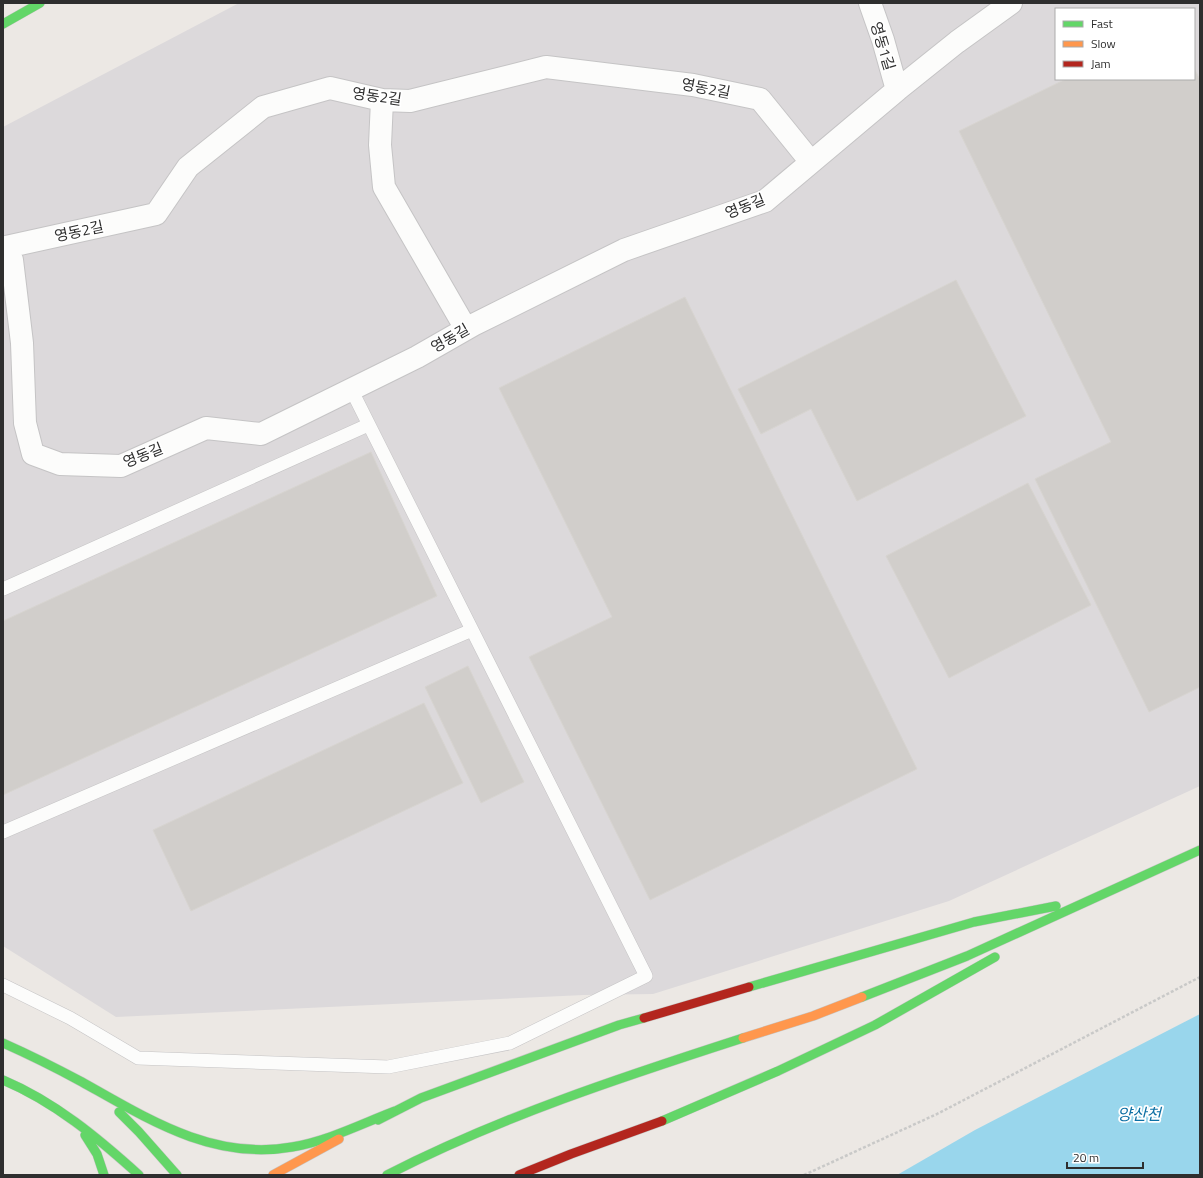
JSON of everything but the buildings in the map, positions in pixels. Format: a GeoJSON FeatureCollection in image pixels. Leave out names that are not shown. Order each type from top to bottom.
{"type":"FeatureCollection","features":[{"type":"Feature","properties":{"kind":"main road"},"geometry":{"type":"LineString","coordinates":[[3,24],[40,3]]}},
{"type":"Feature","properties":{"kind":"main road"},"geometry":{"type":"LineString","coordinates":[[387,1175],[426,1155],[577,1094],[653,1067],[813,1016],[877,992],[967,956],[1200,850]]}},
{"type":"Feature","properties":{"kind":"main road"},"geometry":{"type":"LineString","coordinates":[[1020,942],[1094,899]]}},
{"type":"Feature","properties":{"kind":"main road"},"geometry":{"type":"LineString","coordinates":[[272,1175],[421,1098],[619,1025],[974,922],[1094,899]]}},
{"type":"Feature","properties":{"kind":"main road"},"geometry":{"type":"LineString","coordinates":[[519,1175],[571,1154],[670,1118],[778,1071],[919,1001],[1000,954]]}},
{"type":"Feature","properties":{"kind":"main road"},"geometry":{"type":"LineString","coordinates":[[3,1043],[30,1054],[126,1108],[170,1130],[204,1141],[241,1149],[271,1150],[316,1141],[395,1111]]}},
{"type":"Feature","properties":{"kind":"main road"},"geometry":{"type":"LineString","coordinates":[[3,1080],[37,1097],[68,1117],[95,1137],[138,1175]]}},
{"type":"Feature","properties":{"kind":"main road"},"geometry":{"type":"LineString","coordinates":[[82,1083],[100,1096],[130,1123],[177,1175]]}},
{"type":"Feature","properties":{"kind":"main road"},"geometry":{"type":"LineString","coordinates":[[68,1117],[94,1146],[104,1175]]}},
{"type":"Feature","properties":{"kind":"street","name":"영동1길"},"geometry":{"type":"LineString","coordinates":[[870,3],[883,40],[897,90]]}},
{"type":"Feature","properties":{"kind":"street","name":"영동길"},"geometry":{"type":"LineString","coordinates":[[6,247],[12,260],[22,343],[26,423],[33,454],[60,464],[121,466],[206,428],[261,434],[417,357],[466,329],[624,250],[765,201],[897,90],[1011,3]]}},
{"type":"Feature","properties":{"kind":"street","name":"영동2길"},"geometry":{"type":"LineString","coordinates":[[6,247],[156,214],[188,167],[263,107],[330,88],[382,100],[410,101],[546,67],[693,84],[760,99],[811,162]]}},
{"type":"Feature","properties":{"kind":"street"},"geometry":{"type":"LineString","coordinates":[[382,100],[380,145],[384,187],[466,329]]}},
{"type":"Feature","properties":{"kind":"lane"},"geometry":{"type":"LineString","coordinates":[[3,984],[70,1018],[138,1058],[388,1067],[510,1043],[646,976],[351,389]]}},
{"type":"Feature","properties":{"kind":"lane"},"geometry":{"type":"LineString","coordinates":[[3,589],[368,425]]}},
{"type":"Feature","properties":{"kind":"lane"},"geometry":{"type":"LineString","coordinates":[[3,832],[472,630]]}},
{"type":"Feature","properties":{"kind":"path"},"geometry":{"type":"LineString","coordinates":[[804,1175],[937,1114],[1200,977]]}},
{"type":"Feature","properties":{"kind":"shaded area"},"geometry":{"type":"Polygon","coordinates":[[[239,3],[1200,3],[1200,786],[949,901],[653,994],[584,995],[116,1017],[3,946],[3,127],[239,3]]]}},
{"type":"Feature","properties":{"kind":"water","name":"양산천"},"geometry":{"type":"Polygon","coordinates":[[[1200,1014],[1200,1175],[897,1175],[975,1130],[1200,1014]]]}},
{"type":"Feature","properties":{"kind":"traffic: fast"},"geometry":{"type":"LineString","coordinates":[[3,24],[40,3]]}},
{"type":"Feature","properties":{"kind":"traffic: fast"},"geometry":{"type":"LineString","coordinates":[[862,997],[967,956],[1200,850]]}},
{"type":"Feature","properties":{"kind":"traffic: fast"},"geometry":{"type":"LineString","coordinates":[[749,987],[974,922],[1056,906]]}},
{"type":"Feature","properties":{"kind":"traffic: fast"},"geometry":{"type":"LineString","coordinates":[[662,1121],[778,1071],[875,1025],[995,957]]}},
{"type":"Feature","properties":{"kind":"traffic: fast"},"geometry":{"type":"LineString","coordinates":[[378,1120],[421,1098],[619,1025],[644,1018]]}},
{"type":"Feature","properties":{"kind":"traffic: fast"},"geometry":{"type":"LineString","coordinates":[[387,1175],[430,1154],[517,1116],[607,1083],[743,1038]]}},
{"type":"Feature","properties":{"kind":"traffic: fast"},"geometry":{"type":"LineString","coordinates":[[3,1043],[82,1082],[157,1123],[182,1134],[235,1148],[263,1150],[292,1147],[318,1141],[395,1111]]}},
{"type":"Feature","properties":{"kind":"traffic: fast"},"geometry":{"type":"LineString","coordinates":[[3,1080],[58,1110],[92,1134],[139,1175]]}},
{"type":"Feature","properties":{"kind":"traffic: fast"},"geometry":{"type":"LineString","coordinates":[[119,1112],[177,1175]]}},
{"type":"Feature","properties":{"kind":"traffic: fast"},"geometry":{"type":"LineString","coordinates":[[85,1135],[97,1154],[104,1175]]}},
{"type":"Feature","properties":{"kind":"traffic: slow"},"geometry":{"type":"LineString","coordinates":[[743,1038],[813,1016],[862,997]]}},
{"type":"Feature","properties":{"kind":"traffic: slow"},"geometry":{"type":"LineString","coordinates":[[273,1175],[339,1139]]}},
{"type":"Feature","properties":{"kind":"traffic: jam"},"geometry":{"type":"LineString","coordinates":[[644,1018],[749,987]]}},
{"type":"Feature","properties":{"kind":"traffic: jam"},"geometry":{"type":"LineString","coordinates":[[519,1175],[571,1154],[662,1121]]}}]}
